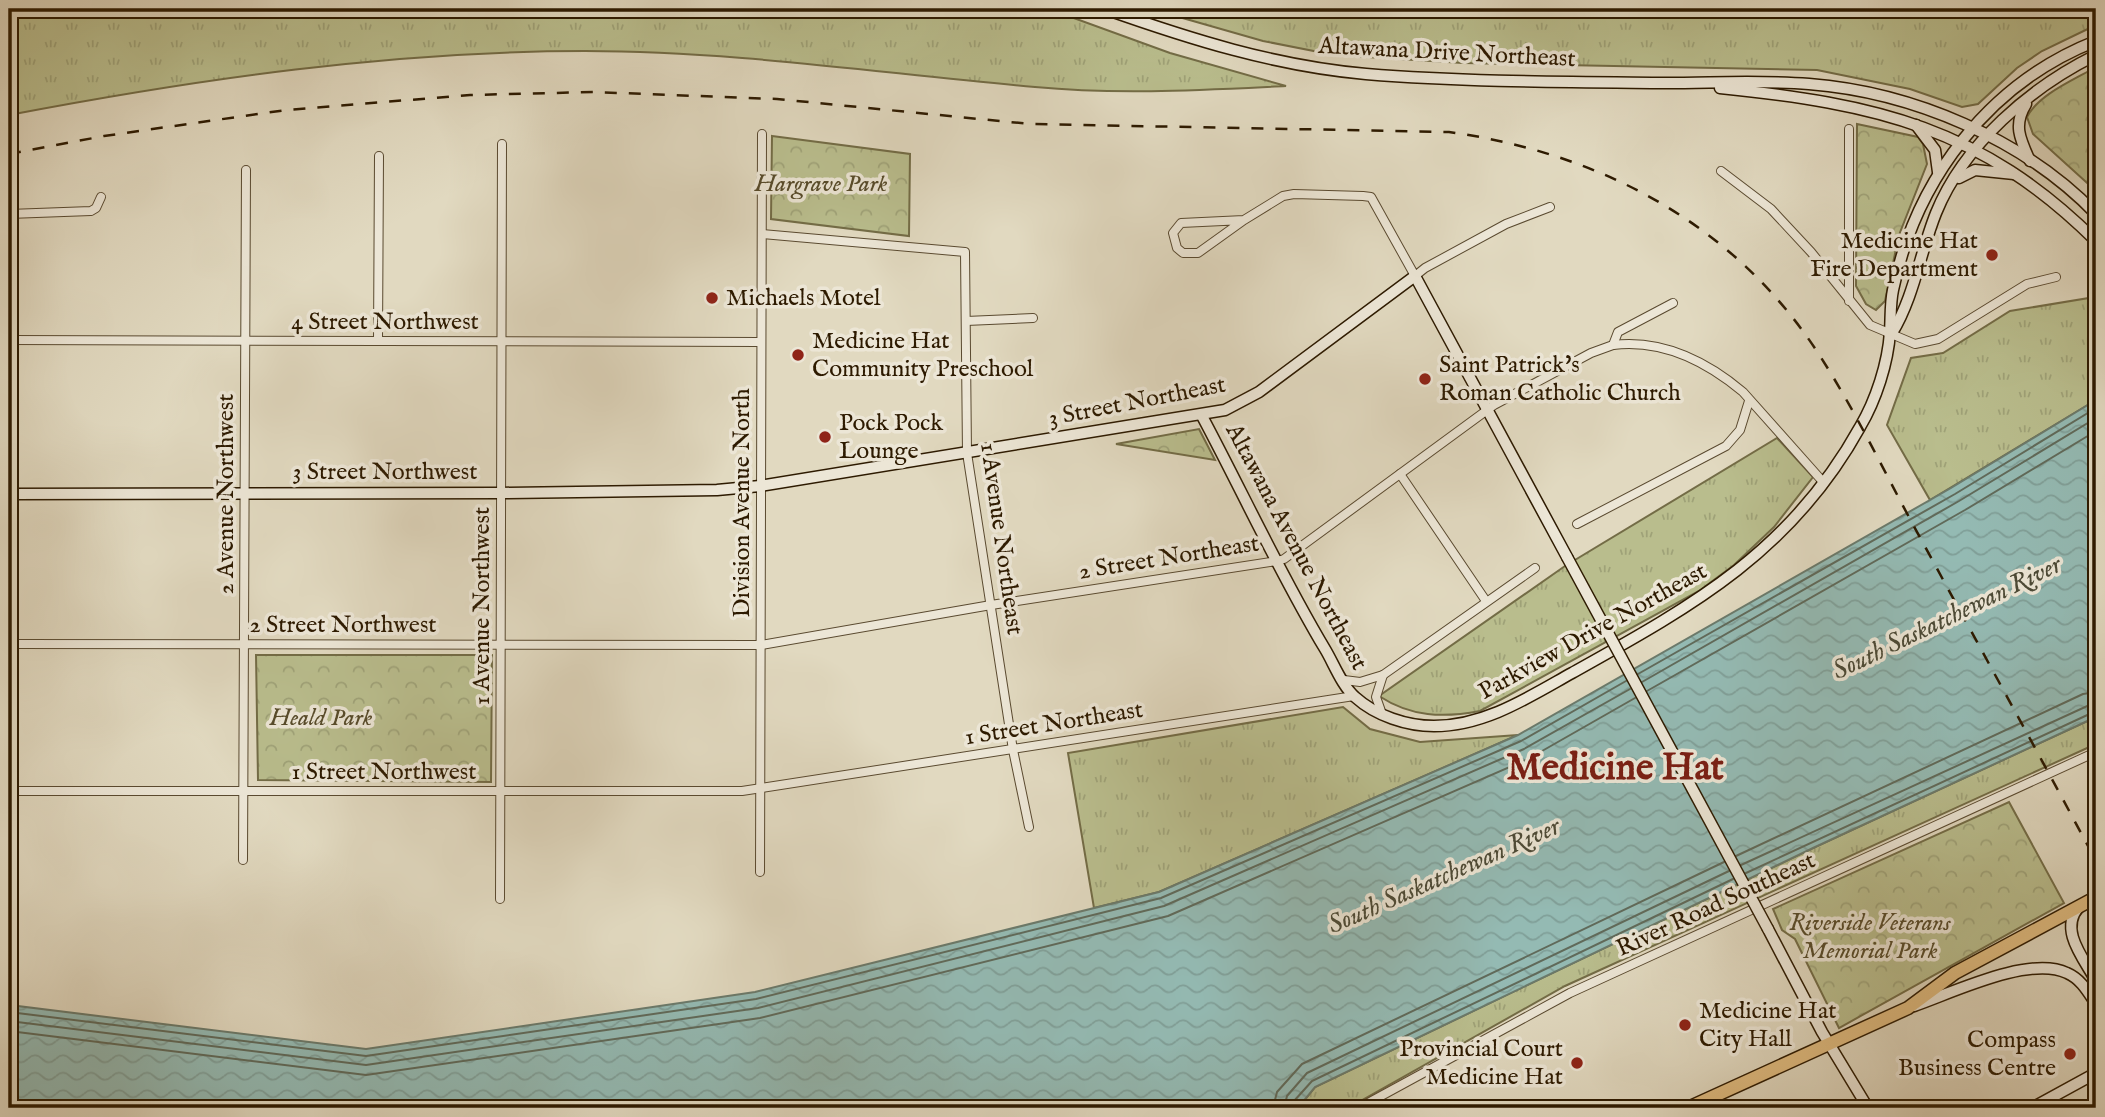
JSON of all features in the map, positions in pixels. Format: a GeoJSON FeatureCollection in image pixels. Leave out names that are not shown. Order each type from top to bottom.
{"type":"FeatureCollection","features":[{"type":"Feature","properties":{"kind":"main road"},"geometry":{"type":"LineString","coordinates":[[1688,1108],[1908,1008],[1955,973],[2093,899]]}},
{"type":"Feature","properties":{"kind":"street","name":"Altawana Drive Northeast"},"geometry":{"type":"LineString","coordinates":[[1105,9],[1211,45],[1327,69],[1462,79],[1812,84],[1863,92],[1912,104],[1973,127],[2074,193],[2096,214]]}},
{"type":"Feature","properties":{"kind":"street","name":"Parkview Drive Northeast"},"geometry":{"type":"LineString","coordinates":[[1354,696],[1382,714],[1404,722],[1436,726],[1477,720],[1513,705],[1672,617],[1717,588],[1779,535],[1824,483],[1866,415],[1879,383],[1890,335],[1894,289],[1906,240],[1938,172],[1973,127],[2050,64],[2096,41]]}},
{"type":"Feature","properties":{"kind":"street","name":"Parkview Drive Northeast"},"geometry":{"type":"LineString","coordinates":[[1890,335],[1905,312],[1925,242],[1952,183],[1988,135],[2033,94],[2069,68],[2096,55]]}},
{"type":"Feature","properties":{"kind":"street","name":"Altawana Drive Northeast"},"geometry":{"type":"LineString","coordinates":[[1669,83],[1797,98],[1914,123],[1962,141],[2020,175],[2045,193],[2096,241]]}},
{"type":"Feature","properties":{"kind":"street"},"geometry":{"type":"LineString","coordinates":[[2031,163],[2017,129],[2019,116],[2033,94]]}},
{"type":"Feature","properties":{"kind":"street"},"geometry":{"type":"LineString","coordinates":[[1914,123],[1935,150],[1938,172]]}},
{"type":"Feature","properties":{"kind":"street"},"geometry":{"type":"LineString","coordinates":[[1849,129],[1849,301]]}},
{"type":"Feature","properties":{"kind":"street","name":"Division Avenue North"},"geometry":{"type":"LineString","coordinates":[[760,872],[762,134]]}},
{"type":"Feature","properties":{"kind":"street","name":"1 Avenue Northwest"},"geometry":{"type":"LineString","coordinates":[[500,899],[502,144]]}},
{"type":"Feature","properties":{"kind":"street"},"geometry":{"type":"LineString","coordinates":[[378,341],[379,156]]}},
{"type":"Feature","properties":{"kind":"street","name":"2 Avenue Northwest"},"geometry":{"type":"LineString","coordinates":[[243,860],[246,170]]}},
{"type":"Feature","properties":{"kind":"street"},"geometry":{"type":"LineString","coordinates":[[1952,183],[1975,170],[2020,175]]}},
{"type":"Feature","properties":{"kind":"street"},"geometry":{"type":"LineString","coordinates":[[1721,171],[1771,209],[1811,252],[1870,325],[1915,344],[1938,339],[2027,284],[2056,277]]}},
{"type":"Feature","properties":{"kind":"street"},"geometry":{"type":"LineString","coordinates":[[1244,220],[1181,223],[1173,233],[1174,241],[1182,253],[1198,253],[1283,196],[1294,194],[1371,197],[1868,1108]]}},
{"type":"Feature","properties":{"kind":"street"},"geometry":{"type":"LineString","coordinates":[[9,214],[91,211],[96,208],[101,197]]}},
{"type":"Feature","properties":{"kind":"street","name":"3 Street Northeast"},"geometry":{"type":"LineString","coordinates":[[761,486],[1202,416],[1240,405],[1424,268],[1506,224],[1550,206]]}},
{"type":"Feature","properties":{"kind":"street","name":"1 Avenue Northeast"},"geometry":{"type":"LineString","coordinates":[[762,234],[965,252],[967,453],[1013,750],[1029,827]]}},
{"type":"Feature","properties":{"kind":"street","name":"2 Street Northeast"},"geometry":{"type":"LineString","coordinates":[[761,645],[990,605],[1277,561],[1289,556],[1487,410],[1591,353],[1613,345],[1618,332],[1673,303]]}},
{"type":"Feature","properties":{"kind":"street"},"geometry":{"type":"LineString","coordinates":[[966,321],[1033,318]]}},
{"type":"Feature","properties":{"kind":"street","name":"4 Street Northwest"},"geometry":{"type":"LineString","coordinates":[[9,340],[761,342]]}},
{"type":"Feature","properties":{"kind":"street"},"geometry":{"type":"LineString","coordinates":[[1613,345],[1653,345],[1680,353],[1736,386],[1824,483]]}},
{"type":"Feature","properties":{"kind":"street"},"geometry":{"type":"LineString","coordinates":[[1577,524],[1726,446],[1741,430],[1749,401]]}},
{"type":"Feature","properties":{"kind":"street","name":"Altawana Avenue Northeast"},"geometry":{"type":"LineString","coordinates":[[1202,416],[1277,561],[1354,696]]}},
{"type":"Feature","properties":{"kind":"street"},"geometry":{"type":"LineString","coordinates":[[1401,474],[1486,601]]}},
{"type":"Feature","properties":{"kind":"street","name":"3 Street Northwest"},"geometry":{"type":"LineString","coordinates":[[9,494],[501,493],[717,490],[761,486]]}},
{"type":"Feature","properties":{"kind":"street"},"geometry":{"type":"LineString","coordinates":[[1343,680],[1367,681],[1383,675],[1535,568]]}},
{"type":"Feature","properties":{"kind":"street","name":"2 Street Northwest"},"geometry":{"type":"LineString","coordinates":[[9,644],[761,645]]}},
{"type":"Feature","properties":{"kind":"street"},"geometry":{"type":"LineString","coordinates":[[1382,714],[1376,697],[1383,675]]}},
{"type":"Feature","properties":{"kind":"street","name":"1 Street Northeast"},"geometry":{"type":"LineString","coordinates":[[760,790],[1354,696]]}},
{"type":"Feature","properties":{"kind":"street","name":"River Road Southeast"},"geometry":{"type":"LineString","coordinates":[[1359,1108],[1570,993],[2096,752]]}},
{"type":"Feature","properties":{"kind":"street","name":"1 Street Northwest"},"geometry":{"type":"LineString","coordinates":[[9,791],[760,790]]}},
{"type":"Feature","properties":{"kind":"street"},"geometry":{"type":"LineString","coordinates":[[2079,907],[2071,920],[2071,932],[2096,981]]}},
{"type":"Feature","properties":{"kind":"street"},"geometry":{"type":"LineString","coordinates":[[1908,1008],[2017,970],[2036,967],[2067,973],[2082,983],[2096,1004]]}},
{"type":"Feature","properties":{"kind":"street"},"geometry":{"type":"LineString","coordinates":[[2032,1108],[2096,1073]]}},
{"type":"Feature","properties":{"kind":"green space"},"geometry":{"type":"Polygon","coordinates":[[[9,9],[1049,9],[1170,53],[1286,86],[1098,91],[698,55],[585,51],[513,52],[368,62],[223,79],[9,115],[9,9]]]}},
{"type":"Feature","properties":{"kind":"green space"},"geometry":{"type":"Polygon","coordinates":[[[1151,9],[2096,9],[2096,25],[2042,51],[2017,68],[1978,104],[1962,107],[1910,89],[1817,70],[1463,63],[1334,55],[1263,41],[1151,9]]]}},
{"type":"Feature","properties":{"kind":"green space"},"geometry":{"type":"Polygon","coordinates":[[[2096,67],[2096,191],[2033,134],[2027,117],[2048,95],[2096,67]]]}},
{"type":"Feature","properties":{"kind":"green space"},"geometry":{"type":"Polygon","coordinates":[[[1857,124],[1918,137],[1923,144],[1927,164],[1899,235],[1885,301],[1876,310],[1866,304],[1856,286],[1857,124]]]}},
{"type":"Feature","properties":{"kind":"green space","name":"Hargrave Park"},"geometry":{"type":"Polygon","coordinates":[[[772,136],[910,154],[909,236],[771,219],[772,136]]]}},
{"type":"Feature","properties":{"kind":"green space"},"geometry":{"type":"Polygon","coordinates":[[[2095,297],[2096,400],[1930,500],[1887,425],[1911,358],[1943,353],[2010,311],[2095,297]]]}},
{"type":"Feature","properties":{"kind":"green space"},"geometry":{"type":"Polygon","coordinates":[[[1199,429],[1215,460],[1116,444],[1199,429]]]}},
{"type":"Feature","properties":{"kind":"green space"},"geometry":{"type":"Polygon","coordinates":[[[1777,438],[1813,477],[1774,527],[1734,565],[1699,591],[1480,711],[1453,715],[1428,714],[1403,708],[1379,696],[1565,566],[1777,438]]]}},
{"type":"Feature","properties":{"kind":"green space","name":"Heald Park"},"geometry":{"type":"Polygon","coordinates":[[[256,655],[492,655],[491,782],[258,780],[256,655]]]}},
{"type":"Feature","properties":{"kind":"green space"},"geometry":{"type":"Polygon","coordinates":[[[1343,707],[1370,729],[1420,742],[1518,735],[1159,892],[1094,908],[1068,753],[1343,707]]]}},
{"type":"Feature","properties":{"kind":"green space"},"geometry":{"type":"Polygon","coordinates":[[[2096,717],[2096,744],[1565,986],[1348,1108],[1298,1108],[1315,1087],[1813,848],[2096,717]]]}},
{"type":"Feature","properties":{"kind":"green space","name":"Riverside Veterans Memorial Park"},"geometry":{"type":"Polygon","coordinates":[[[2009,802],[2064,903],[1839,1028],[1795,939],[1782,930],[1773,909],[2009,802]]]}},
{"type":"Feature","properties":{"kind":"water","name":"South Saskatchewan River"},"geometry":{"type":"Polygon","coordinates":[[[2096,400],[2096,717],[1813,848],[1315,1087],[1298,1108],[9,1108],[9,1005],[366,1049],[755,992],[1159,892],[1518,735],[1951,488],[2096,400]]]}},
{"type":"Feature","properties":{"kind":"railway"},"geometry":{"type":"LineString","coordinates":[[9,154],[104,136],[286,110],[470,95],[593,92],[777,99],[1030,124],[1449,132],[1505,142],[1559,157],[1611,178],[1660,203],[1706,233],[1748,269],[1786,310],[1820,356],[1847,401],[2096,861]]}},
{"type":"Feature","properties":{"kind":"place","name":"Medicine Hat Fire Department"},"geometry":{"type":"Point","coordinates":[1992,255]}},
{"type":"Feature","properties":{"kind":"place","name":"Michaels Motel"},"geometry":{"type":"Point","coordinates":[712,298]}},
{"type":"Feature","properties":{"kind":"place","name":"Medicine Hat Community Preschool"},"geometry":{"type":"Point","coordinates":[798,355]}},
{"type":"Feature","properties":{"kind":"place","name":"Saint Patrick's Roman Catholic Church"},"geometry":{"type":"Point","coordinates":[1425,379]}},
{"type":"Feature","properties":{"kind":"place","name":"Pock Pock Lounge"},"geometry":{"type":"Point","coordinates":[825,437]}},
{"type":"Feature","properties":{"kind":"place","name":"Medicine Hat City Hall"},"geometry":{"type":"Point","coordinates":[1685,1025]}},
{"type":"Feature","properties":{"kind":"place","name":"Compass Business Centre"},"geometry":{"type":"Point","coordinates":[2070,1054]}},
{"type":"Feature","properties":{"kind":"place","name":"Provincial Court Medicine Hat"},"geometry":{"type":"Point","coordinates":[1577,1063]}},
{"type":"Feature","properties":{"kind":"district","name":"Medicine Hat"},"geometry":{"type":"Point","coordinates":[1615,769]}}]}
